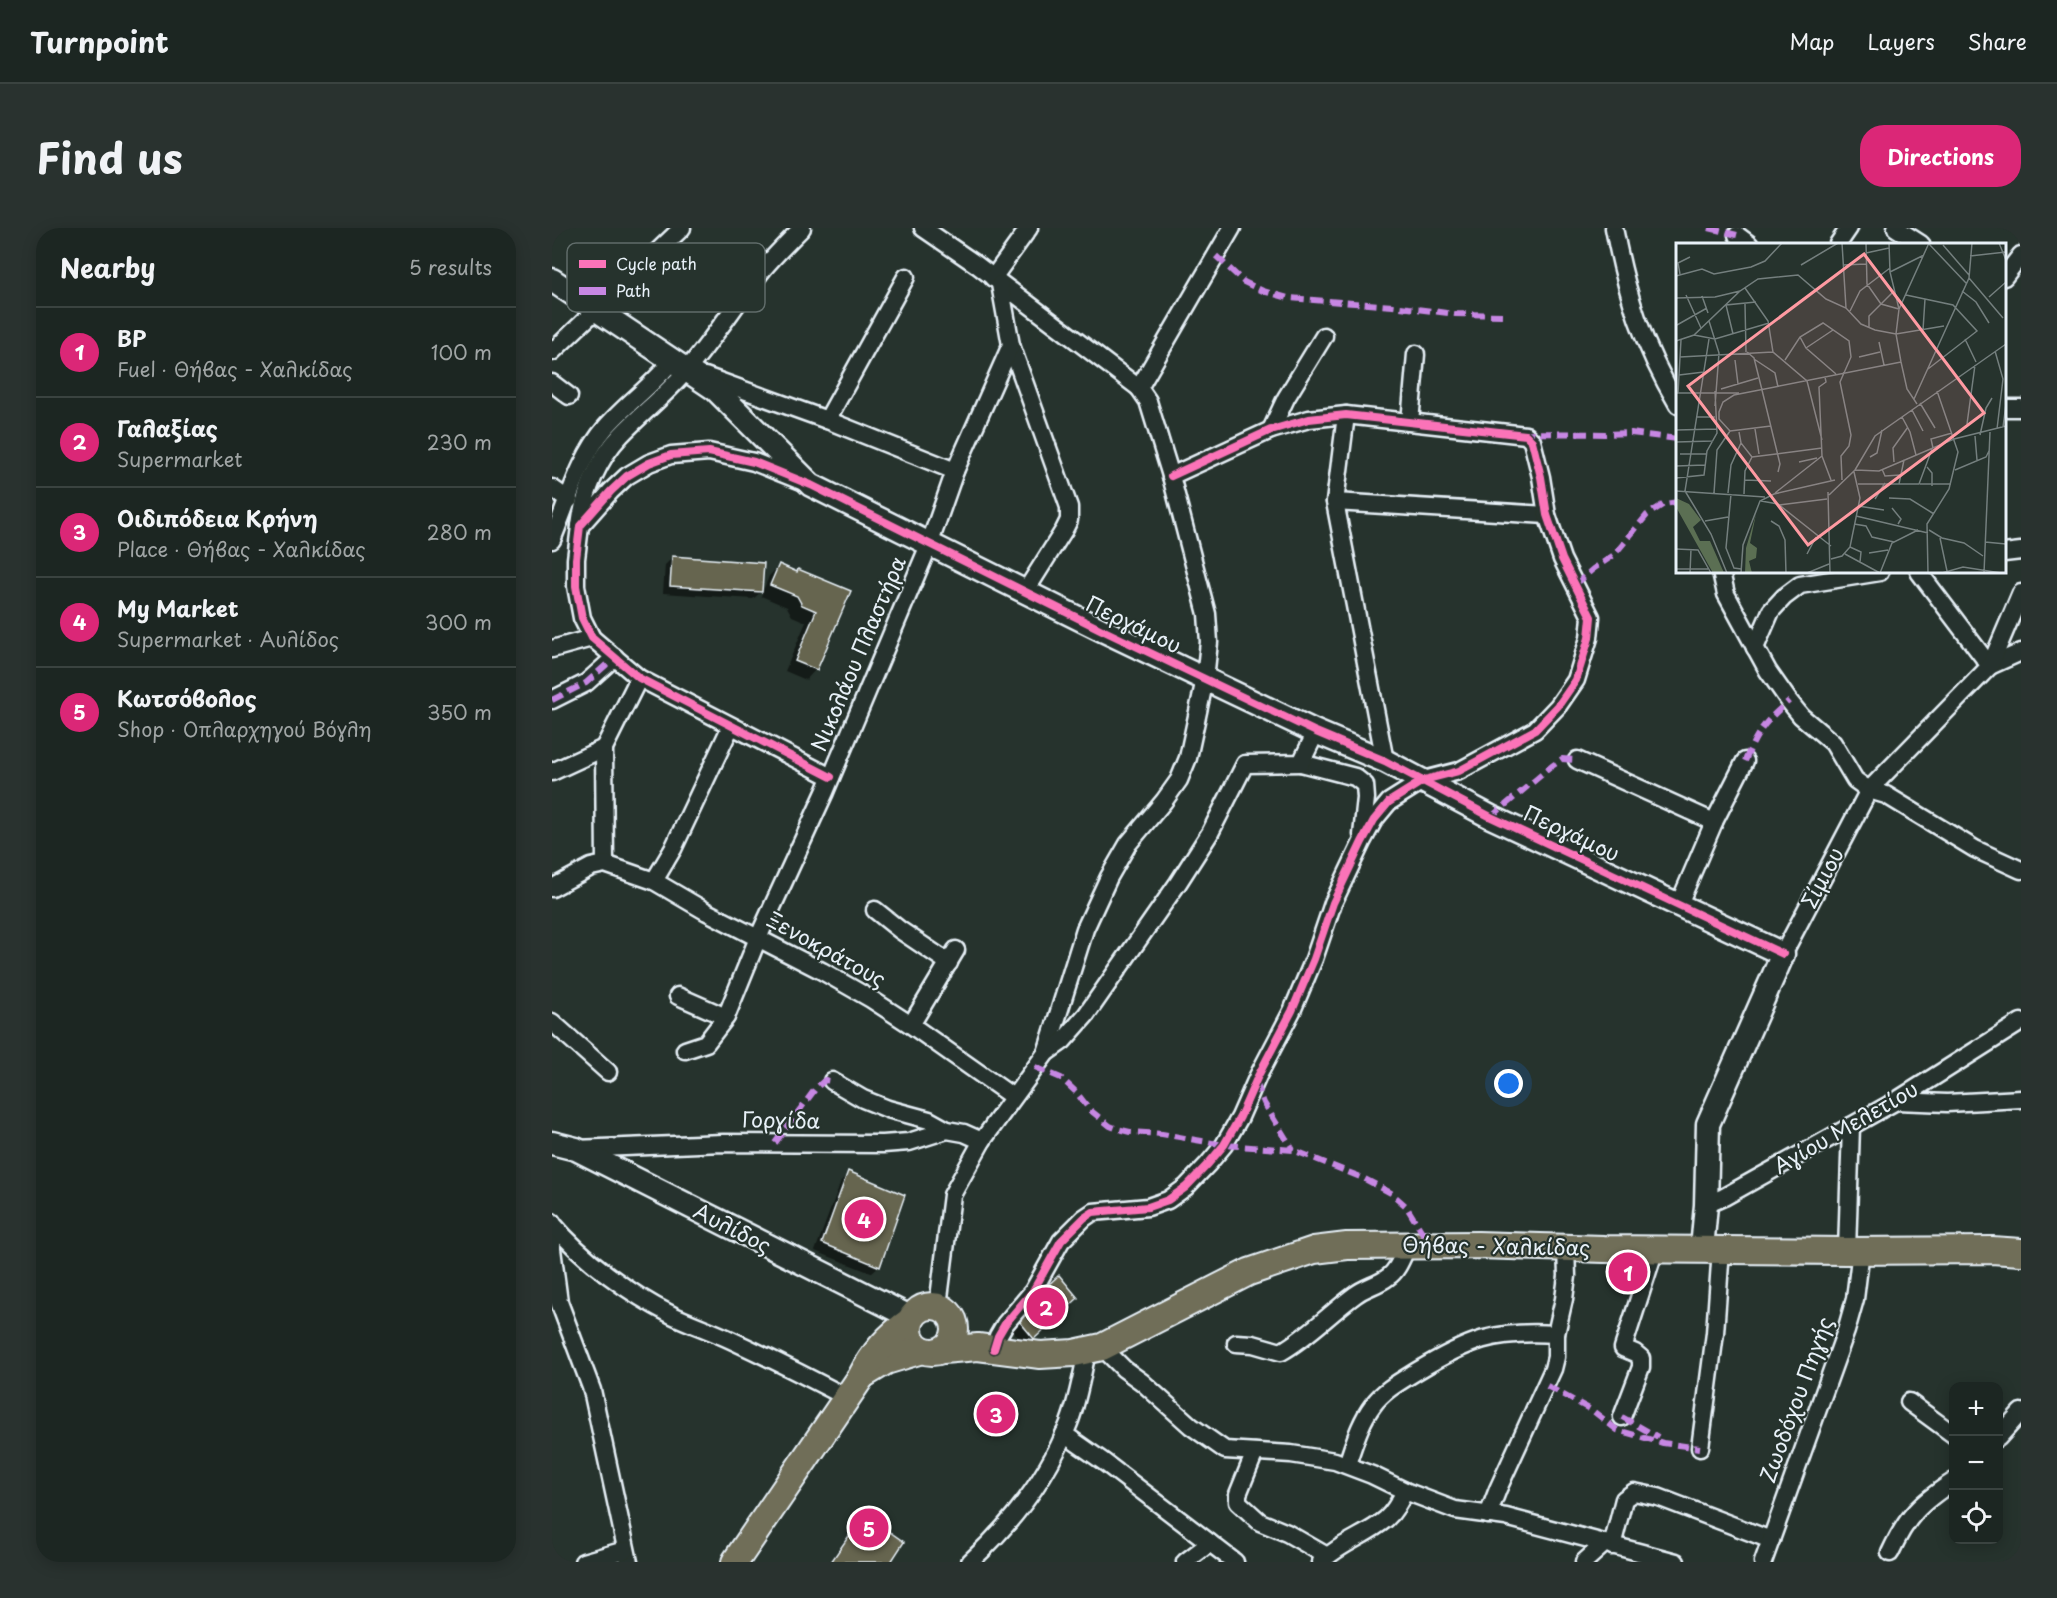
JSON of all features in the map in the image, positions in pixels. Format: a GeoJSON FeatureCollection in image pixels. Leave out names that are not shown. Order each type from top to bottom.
{"type":"FeatureCollection","features":[{"type":"Feature","properties":{"kind":"main road","name":"Θήβας - Χαλκίδας"},"geometry":{"type":"LineString","coordinates":[[853,1387],[886,1361],[933,1350],[968,1347],[1040,1355],[1095,1349],[1249,1272],[1314,1250],[1347,1246],[2021,1252]]}},
{"type":"Feature","properties":{"kind":"main road"},"geometry":{"type":"LineString","coordinates":[[735,1562],[876,1351],[925,1306],[946,1313],[956,1334],[949,1346],[933,1350],[912,1341],[909,1328],[911,1320]]}},
{"type":"Feature","properties":{"kind":"main road","name":"Θήβας - Χαλκίδας"},"geometry":{"type":"LineString","coordinates":[[946,1313],[994,1349]]}},
{"type":"Feature","properties":{"kind":"street"},"geometry":{"type":"LineString","coordinates":[[666,243],[682,228]]}},
{"type":"Feature","properties":{"kind":"street"},"geometry":{"type":"LineString","coordinates":[[765,267],[802,228]]}},
{"type":"Feature","properties":{"kind":"street"},"geometry":{"type":"LineString","coordinates":[[923,228],[1139,388],[1148,401],[1172,476],[1207,614],[1209,642],[1205,679],[1188,758],[1179,780],[1128,844],[1109,877],[1084,929],[1046,1053]]}},
{"type":"Feature","properties":{"kind":"street"},"geometry":{"type":"LineString","coordinates":[[1025,592],[1069,520],[1069,507],[1011,345],[997,281],[1029,228]]}},
{"type":"Feature","properties":{"kind":"street"},"geometry":{"type":"LineString","coordinates":[[1139,388],[1232,228]]}},
{"type":"Feature","properties":{"kind":"street"},"geometry":{"type":"LineString","coordinates":[[1614,228],[1636,320],[1654,364],[1676,403]]}},
{"type":"Feature","properties":{"kind":"street"},"geometry":{"type":"LineString","coordinates":[[1839,243],[1849,228]]}},
{"type":"Feature","properties":{"kind":"street"},"geometry":{"type":"LineString","coordinates":[[1896,228],[1919,243]]}},
{"type":"Feature","properties":{"kind":"street"},"geometry":{"type":"LineString","coordinates":[[2006,274],[2021,255]]}},
{"type":"Feature","properties":{"kind":"street"},"geometry":{"type":"LineString","coordinates":[[827,420],[906,277]]}},
{"type":"Feature","properties":{"kind":"street"},"geometry":{"type":"LineString","coordinates":[[552,280],[567,289]]}},
{"type":"Feature","properties":{"kind":"street"},"geometry":{"type":"LineString","coordinates":[[552,352],[595,312]]}},
{"type":"Feature","properties":{"kind":"street"},"geometry":{"type":"LineString","coordinates":[[602,312],[715,389],[811,485]]}},
{"type":"Feature","properties":{"kind":"street"},"geometry":{"type":"LineString","coordinates":[[726,312],[680,365],[659,401],[621,435],[607,453],[586,495],[582,508],[576,559],[576,586],[582,618],[592,638],[639,678],[831,777]]}},
{"type":"Feature","properties":{"kind":"street"},"geometry":{"type":"LineString","coordinates":[[1271,430],[1286,398],[1324,336]]}},
{"type":"Feature","properties":{"kind":"street","name":"Νικολάου Πλαστήρα"},"geometry":{"type":"LineString","coordinates":[[685,1050],[706,1043],[726,1017],[758,938],[831,777],[929,545],[955,471],[1011,345]]}},
{"type":"Feature","properties":{"kind":"street"},"geometry":{"type":"LineString","coordinates":[[1410,422],[1416,354]]}},
{"type":"Feature","properties":{"kind":"street"},"geometry":{"type":"LineString","coordinates":[[552,540],[579,474],[595,443],[606,428],[661,375],[680,365],[955,471]]}},
{"type":"Feature","properties":{"kind":"street"},"geometry":{"type":"LineString","coordinates":[[552,383],[569,396]]}},
{"type":"Feature","properties":{"kind":"street"},"geometry":{"type":"LineString","coordinates":[[994,1349],[1005,1324],[1033,1291],[1061,1241],[1084,1218],[1093,1212],[1148,1207],[1168,1200],[1186,1187],[1224,1145],[1292,1011],[1314,959],[1333,903],[1362,842],[1374,820],[1389,802],[1424,780],[1459,771],[1535,730],[1558,706],[1576,680],[1589,638],[1591,617],[1562,559],[1547,514],[1532,441],[1526,435],[1346,415],[1309,419],[1271,430],[1172,476]]}},
{"type":"Feature","properties":{"kind":"street"},"geometry":{"type":"LineString","coordinates":[[1346,415],[1335,502],[1385,761]]}},
{"type":"Feature","properties":{"kind":"street","name":"Περγάμου"},"geometry":{"type":"LineString","coordinates":[[580,526],[627,476],[649,463],[671,455],[709,452],[754,462],[811,485],[1205,679],[1424,780],[1491,817],[1783,954]]}},
{"type":"Feature","properties":{"kind":"street"},"geometry":{"type":"LineString","coordinates":[[552,488],[569,500]]}},
{"type":"Feature","properties":{"kind":"street"},"geometry":{"type":"LineString","coordinates":[[1335,502],[1547,514]]}},
{"type":"Feature","properties":{"kind":"street"},"geometry":{"type":"LineString","coordinates":[[2006,553],[2021,551]]}},
{"type":"Feature","properties":{"kind":"street"},"geometry":{"type":"LineString","coordinates":[[1721,573],[1726,594],[1768,671],[1801,716],[1833,743],[1855,780],[1869,790],[1886,795],[1975,849],[2021,870]]}},
{"type":"Feature","properties":{"kind":"street"},"geometry":{"type":"LineString","coordinates":[[1755,648],[1771,611],[1800,585],[1874,573]]}},
{"type":"Feature","properties":{"kind":"street"},"geometry":{"type":"LineString","coordinates":[[1920,573],[1990,666],[2021,652]]}},
{"type":"Feature","properties":{"kind":"street","name":"Σίμιου"},"geometry":{"type":"LineString","coordinates":[[1706,1205],[1708,1124],[1783,954],[1869,790],[1990,666],[2021,593]]}},
{"type":"Feature","properties":{"kind":"street"},"geometry":{"type":"LineString","coordinates":[[552,648],[592,638]]}},
{"type":"Feature","properties":{"kind":"street"},"geometry":{"type":"LineString","coordinates":[[552,700],[586,683],[615,657]]}},
{"type":"Feature","properties":{"kind":"street"},"geometry":{"type":"LineString","coordinates":[[552,888],[591,867],[605,864],[604,748],[639,678]]}},
{"type":"Feature","properties":{"kind":"street"},"geometry":{"type":"LineString","coordinates":[[654,881],[673,849],[731,726]]}},
{"type":"Feature","properties":{"kind":"street"},"geometry":{"type":"LineString","coordinates":[[1301,763],[1316,732]]}},
{"type":"Feature","properties":{"kind":"street"},"geometry":{"type":"LineString","coordinates":[[552,772],[604,748]]}},
{"type":"Feature","properties":{"kind":"street"},"geometry":{"type":"LineString","coordinates":[[1577,760],[1714,822]]}},
{"type":"Feature","properties":{"kind":"street"},"geometry":{"type":"LineString","coordinates":[[1680,904],[1714,822],[1745,761]]}},
{"type":"Feature","properties":{"kind":"street"},"geometry":{"type":"LineString","coordinates":[[946,1313],[952,1195],[982,1141],[1013,1097],[1046,1053],[1062,1041],[1086,1015],[1178,883],[1210,833],[1245,764],[1301,763],[1355,777],[1365,784],[1362,842]]}},
{"type":"Feature","properties":{"kind":"street","name":"Ξενοκράτους"},"geometry":{"type":"LineString","coordinates":[[605,864],[654,881],[707,912],[822,971],[912,1024],[1013,1097]]}},
{"type":"Feature","properties":{"kind":"street"},"geometry":{"type":"LineString","coordinates":[[875,910],[900,930],[952,957],[912,1024]]}},
{"type":"Feature","properties":{"kind":"street"},"geometry":{"type":"LineString","coordinates":[[678,996],[726,1017]]}},
{"type":"Feature","properties":{"kind":"street","name":"Αγίου Μελετίου"},"geometry":{"type":"LineString","coordinates":[[1706,1205],[1896,1101],[2021,1022]]}},
{"type":"Feature","properties":{"kind":"street"},"geometry":{"type":"LineString","coordinates":[[553,1025],[608,1072]]}},
{"type":"Feature","properties":{"kind":"street"},"geometry":{"type":"LineString","coordinates":[[832,1081],[888,1109],[929,1120],[947,1130],[964,1133],[982,1141]]}},
{"type":"Feature","properties":{"kind":"street"},"geometry":{"type":"LineString","coordinates":[[1896,1101],[1947,1103],[2021,1099]]}},
{"type":"Feature","properties":{"kind":"street","name":"Ζωοδόχου Πηγής"},"geometry":{"type":"LineString","coordinates":[[1763,1562],[1846,1331],[1855,1299],[1851,1126]]}},
{"type":"Feature","properties":{"kind":"street","name":"Γοργίδα"},"geometry":{"type":"LineString","coordinates":[[576,1149],[723,1143],[883,1144],[909,1142],[947,1130]]}},
{"type":"Feature","properties":{"kind":"street","name":"Αυλίδος"},"geometry":{"type":"LineString","coordinates":[[552,1143],[576,1149],[911,1320]]}},
{"type":"Feature","properties":{"kind":"street"},"geometry":{"type":"LineString","coordinates":[[1700,1448],[1715,1333],[1712,1249],[1706,1205]]}},
{"type":"Feature","properties":{"kind":"street"},"geometry":{"type":"LineString","coordinates":[[552,1222],[566,1239],[593,1262],[620,1283],[670,1314],[785,1365],[853,1387]]}},
{"type":"Feature","properties":{"kind":"street"},"geometry":{"type":"LineString","coordinates":[[552,1222],[552,1250],[559,1302],[592,1390],[627,1556],[583,1562]]}},
{"type":"Feature","properties":{"kind":"street"},"geometry":{"type":"LineString","coordinates":[[1236,1343],[1253,1344],[1281,1352],[1292,1346],[1311,1333],[1326,1317],[1356,1294],[1389,1277],[1408,1245]]}},
{"type":"Feature","properties":{"kind":"street"},"geometry":{"type":"LineString","coordinates":[[1488,1515],[1554,1369],[1556,1334],[1567,1276],[1566,1248]]}},
{"type":"Feature","properties":{"kind":"street"},"geometry":{"type":"LineString","coordinates":[[1622,1417],[1641,1367],[1641,1358],[1623,1348],[1655,1250]]}},
{"type":"Feature","properties":{"kind":"street"},"geometry":{"type":"LineString","coordinates":[[1347,1464],[1367,1414],[1375,1402],[1396,1384],[1447,1353],[1472,1341],[1503,1334],[1531,1332],[1556,1334]]}},
{"type":"Feature","properties":{"kind":"street"},"geometry":{"type":"LineString","coordinates":[[976,1560],[1014,1518],[1052,1459],[1069,1423],[1095,1349],[1142,1382],[1212,1442],[1225,1450],[1319,1458],[1347,1464],[1405,1491],[1455,1510],[1506,1517],[1676,1562]]}},
{"type":"Feature","properties":{"kind":"street"},"geometry":{"type":"LineString","coordinates":[[1909,1402],[1949,1433]]}},
{"type":"Feature","properties":{"kind":"street"},"geometry":{"type":"LineString","coordinates":[[2000,1436],[2021,1412]]}},
{"type":"Feature","properties":{"kind":"street"},"geometry":{"type":"LineString","coordinates":[[1064,1434],[1235,1562]]}},
{"type":"Feature","properties":{"kind":"street"},"geometry":{"type":"LineString","coordinates":[[1255,1452],[1238,1494],[1238,1502],[1260,1522],[1287,1533],[1324,1559],[1386,1520],[1397,1507],[1405,1491]]}},
{"type":"Feature","properties":{"kind":"street"},"geometry":{"type":"LineString","coordinates":[[1890,1553],[1901,1530],[1917,1508],[1949,1484]]}},
{"type":"Feature","properties":{"kind":"street"},"geometry":{"type":"LineString","coordinates":[[1584,1562],[1608,1545],[1623,1499],[1634,1492],[1658,1497],[1770,1540]]}},
{"type":"Feature","properties":{"kind":"street"},"geometry":{"type":"LineString","coordinates":[[1185,1562],[1210,1543]]}},
{"type":"Feature","properties":{"kind":"building"},"geometry":{"type":"Polygon","coordinates":[[[672,556],[764,563],[762,592],[670,586],[672,556]]]}},
{"type":"Feature","properties":{"kind":"building"},"geometry":{"type":"Polygon","coordinates":[[[779,564],[797,572],[798,569],[851,591],[817,670],[795,661],[816,611],[802,605],[797,596],[770,585],[779,564]]]}},
{"type":"Feature","properties":{"kind":"building"},"geometry":{"type":"Polygon","coordinates":[[[848,1171],[905,1195],[880,1267],[822,1243],[848,1171]]]}},
{"type":"Feature","properties":{"kind":"building"},"geometry":{"type":"Polygon","coordinates":[[[1611,1267],[1633,1267],[1632,1278],[1610,1277],[1611,1267]]]}},
{"type":"Feature","properties":{"kind":"building"},"geometry":{"type":"Polygon","coordinates":[[[1059,1275],[1078,1298],[1034,1339],[1015,1316],[1059,1275]]]}},
{"type":"Feature","properties":{"kind":"building"},"geometry":{"type":"Polygon","coordinates":[[[864,1514],[904,1542],[891,1562],[831,1562],[864,1514]]]}},
{"type":"Feature","properties":{"kind":"marked path"},"geometry":{"type":"LineString","coordinates":[[1709,228],[1737,235]]}},
{"type":"Feature","properties":{"kind":"marked path"},"geometry":{"type":"LineString","coordinates":[[1216,256],[1244,282],[1263,291],[1288,298],[1393,306],[1455,314],[1505,315]]}},
{"type":"Feature","properties":{"kind":"marked path"},"geometry":{"type":"LineString","coordinates":[[1522,433],[1631,433],[1676,439]]}},
{"type":"Feature","properties":{"kind":"marked path"},"geometry":{"type":"LineString","coordinates":[[1575,585],[1614,555],[1647,515],[1664,504],[1676,502]]}},
{"type":"Feature","properties":{"kind":"marked path"},"geometry":{"type":"LineString","coordinates":[[552,700],[586,683],[615,657]]}},
{"type":"Feature","properties":{"kind":"marked path"},"geometry":{"type":"LineString","coordinates":[[1745,761],[1763,728],[1789,701]]}},
{"type":"Feature","properties":{"kind":"marked path"},"geometry":{"type":"LineString","coordinates":[[1491,817],[1562,759],[1577,760]]}},
{"type":"Feature","properties":{"kind":"marked path"},"geometry":{"type":"LineString","coordinates":[[1035,1067],[1061,1078],[1090,1110],[1110,1126],[1118,1129],[1224,1145],[1293,1150],[1363,1178],[1391,1193],[1406,1206],[1430,1245]]}},
{"type":"Feature","properties":{"kind":"marked path"},"geometry":{"type":"LineString","coordinates":[[775,1143],[816,1088],[825,1080],[832,1081]]}},
{"type":"Feature","properties":{"kind":"marked path"},"geometry":{"type":"LineString","coordinates":[[1256,1082],[1264,1103],[1293,1150]]}},
{"type":"Feature","properties":{"kind":"marked path"},"geometry":{"type":"LineString","coordinates":[[1547,1386],[1593,1411],[1617,1430],[1663,1443],[1700,1448]]}},
{"type":"Feature","properties":{"kind":"marked path"},"geometry":{"type":"LineString","coordinates":[[1622,1417],[1658,1437]]}},
{"type":"Feature","properties":{"kind":"cycle path"},"geometry":{"type":"LineString","coordinates":[[994,1349],[1005,1324],[1033,1291],[1061,1241],[1084,1218],[1093,1212],[1148,1207],[1168,1200],[1186,1187],[1224,1145],[1292,1011],[1314,959],[1333,903],[1362,842],[1374,820],[1389,802],[1424,780],[1459,771],[1535,730],[1558,706],[1576,680],[1589,638],[1591,617],[1562,559],[1547,515],[1532,441],[1526,435],[1346,415],[1309,419],[1271,430],[1171,476]]}},
{"type":"Feature","properties":{"kind":"cycle path"},"geometry":{"type":"LineString","coordinates":[[831,777],[639,678],[592,638],[582,618],[576,586],[580,526],[627,476],[649,463],[671,455],[709,452],[754,462],[811,485],[1100,629],[1316,732],[1385,761],[1491,817],[1783,954]]}},
{"type":"Feature","properties":{"kind":"place","name":"My Market"},"geometry":{"type":"Point","coordinates":[864,1219]}},
{"type":"Feature","properties":{"kind":"place","name":"BP"},"geometry":{"type":"Point","coordinates":[1628,1272]}},
{"type":"Feature","properties":{"kind":"place","name":"Γαλαξίας"},"geometry":{"type":"Point","coordinates":[1046,1307]}},
{"type":"Feature","properties":{"kind":"place","name":"Οιδιπόδεια Κρήνη"},"geometry":{"type":"Point","coordinates":[996,1414]}},
{"type":"Feature","properties":{"kind":"place","name":"Κωτσόβολος"},"geometry":{"type":"Point","coordinates":[869,1528]}}]}
